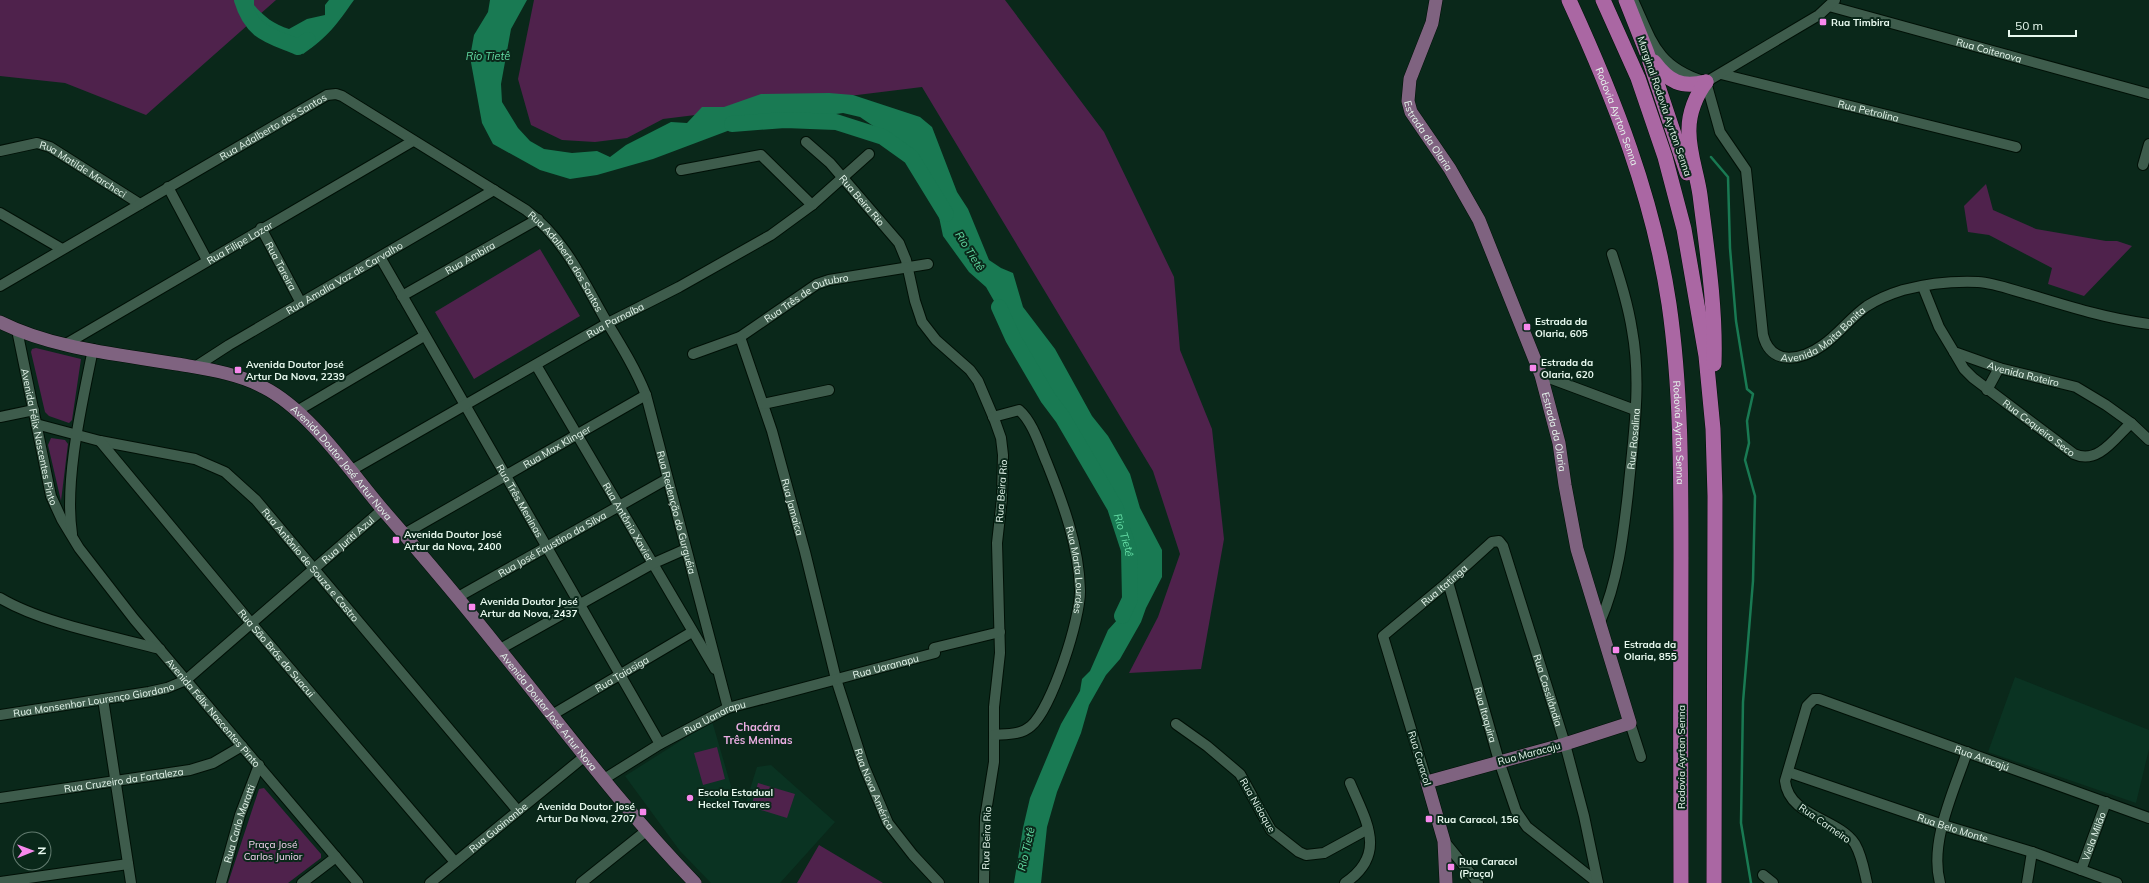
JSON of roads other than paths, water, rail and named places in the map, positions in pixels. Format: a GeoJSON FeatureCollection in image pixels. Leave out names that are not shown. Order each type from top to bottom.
{"type":"FeatureCollection","features":[{"type":"Feature","properties":{"kind":"highway","name":"Rodovia Ayrton Senna"},"geometry":{"type":"LineString","coordinates":[[1569,0],[1621,120],[1635,162],[1656,238],[1669,304],[1677,387],[1681,488],[1681,883]]}},
{"type":"Feature","properties":{"kind":"highway"},"geometry":{"type":"LineString","coordinates":[[1603,0],[1638,78],[1665,156],[1684,229],[1705,348],[1713,429]]}},
{"type":"Feature","properties":{"kind":"highway","name":"Marginal Rodovia Ayrton Senna"},"geometry":{"type":"LineString","coordinates":[[1626,0],[1647,53],[1701,213]]}},
{"type":"Feature","properties":{"kind":"highway"},"geometry":{"type":"LineString","coordinates":[[1647,53],[1668,79],[1682,84],[1693,85],[1706,82]]}},
{"type":"Feature","properties":{"kind":"highway"},"geometry":{"type":"LineString","coordinates":[[1706,82],[1694,105],[1689,128],[1701,213],[1715,340],[1713,429],[1715,496],[1714,883]]}},
{"type":"Feature","properties":{"kind":"main road","name":"Estrada da Olaria"},"geometry":{"type":"LineString","coordinates":[[1436,0],[1432,22],[1410,79],[1408,101],[1411,112],[1450,169],[1479,220],[1541,375],[1559,443],[1566,492],[1578,549],[1630,723]]}},
{"type":"Feature","properties":{"kind":"main road","name":"Avenida Doutor José Artur Nova"},"geometry":{"type":"LineString","coordinates":[[0,322],[17,330],[66,344],[195,367],[253,382],[281,398],[297,411],[383,509],[458,597],[646,830],[695,883]]}},
{"type":"Feature","properties":{"kind":"main road","name":"Rua Maracaju"},"geometry":{"type":"LineString","coordinates":[[1427,782],[1565,744],[1630,723]]}},
{"type":"Feature","properties":{"kind":"main road","name":"Rua Caracol"},"geometry":{"type":"LineString","coordinates":[[1427,782],[1444,841],[1446,883]]}},
{"type":"Feature","properties":{"kind":"street","name":"Marginal Rodovia Ayrton Senna"},"geometry":{"type":"LineString","coordinates":[[1634,0],[1662,57],[1671,66],[1706,82]]}},
{"type":"Feature","properties":{"kind":"street"},"geometry":{"type":"LineString","coordinates":[[1706,82],[1819,16],[1832,3]]}},
{"type":"Feature","properties":{"kind":"street","name":"Rua Coitenova"},"geometry":{"type":"LineString","coordinates":[[1832,3],[2149,94]]}},
{"type":"Feature","properties":{"kind":"street","name":"Rua Petrolina"},"geometry":{"type":"LineString","coordinates":[[1721,74],[2016,147]]}},
{"type":"Feature","properties":{"kind":"street","name":"Avenida Moita Bonita"},"geometry":{"type":"LineString","coordinates":[[1706,82],[1720,132],[1746,170],[1763,335],[1772,352],[1785,359],[1813,351],[1823,345],[1871,304],[1883,297],[1904,290],[1950,283],[1979,282],[2116,320],[2149,324]]}},
{"type":"Feature","properties":{"kind":"street","name":"Rua Adalberto dos Santos"},"geometry":{"type":"LineString","coordinates":[[0,286],[168,187],[332,94],[342,96],[538,219],[550,230],[568,254],[608,323]]}},
{"type":"Feature","properties":{"kind":"street","name":"Rua Filipe Lazar"},"geometry":{"type":"LineString","coordinates":[[66,344],[261,228],[413,141]]}},
{"type":"Feature","properties":{"kind":"street","name":"Rua Beira Rio"},"geometry":{"type":"LineString","coordinates":[[806,142],[826,159],[844,178],[895,238],[903,251],[922,322],[936,340],[970,370],[978,381],[1001,438],[1003,455],[1002,498],[997,543],[1000,653],[994,708],[994,762],[985,818],[984,883]]}},
{"type":"Feature","properties":{"kind":"street","name":"Rua Matilde Marcheci"},"geometry":{"type":"LineString","coordinates":[[0,151],[37,143],[50,147],[140,204]]}},
{"type":"Feature","properties":{"kind":"street"},"geometry":{"type":"LineString","coordinates":[[2143,165],[2149,144]]}},
{"type":"Feature","properties":{"kind":"street","name":"Rua Parnaíba"},"geometry":{"type":"LineString","coordinates":[[350,471],[608,323],[762,240],[812,205],[844,178],[869,154]]}},
{"type":"Feature","properties":{"kind":"street"},"geometry":{"type":"LineString","coordinates":[[681,170],[761,155],[812,205]]}},
{"type":"Feature","properties":{"kind":"street"},"geometry":{"type":"LineString","coordinates":[[168,187],[207,260]]}},
{"type":"Feature","properties":{"kind":"street","name":"Rua Amalia Vaz de Carvalho"},"geometry":{"type":"LineString","coordinates":[[195,367],[494,190]]}},
{"type":"Feature","properties":{"kind":"street"},"geometry":{"type":"LineString","coordinates":[[0,213],[62,249]]}},
{"type":"Feature","properties":{"kind":"street","name":"Rua Ambira"},"geometry":{"type":"LineString","coordinates":[[402,296],[538,219]]}},
{"type":"Feature","properties":{"kind":"street","name":"Rua Tareira"},"geometry":{"type":"LineString","coordinates":[[261,228],[302,304]]}},
{"type":"Feature","properties":{"kind":"street","name":"Rua Rosalina"},"geometry":{"type":"LineString","coordinates":[[1600,622],[1613,588],[1620,554],[1633,451],[1635,410],[1636,362],[1632,331],[1612,254]]}},
{"type":"Feature","properties":{"kind":"street","name":"Rua Três Meninas"},"geometry":{"type":"LineString","coordinates":[[380,257],[424,336],[660,744]]}},
{"type":"Feature","properties":{"kind":"street","name":"Rua Três de Outubro"},"geometry":{"type":"LineString","coordinates":[[693,354],[740,337],[817,284],[839,278],[928,264]]}},
{"type":"Feature","properties":{"kind":"street"},"geometry":{"type":"LineString","coordinates":[[1923,287],[1939,327],[1954,352]]}},
{"type":"Feature","properties":{"kind":"street","name":"Rua Redenção do Gurguéia"},"geometry":{"type":"LineString","coordinates":[[608,323],[629,359],[646,394],[728,708]]}},
{"type":"Feature","properties":{"kind":"street","name":"Avenida Félix Nascentes Pinto"},"geometry":{"type":"LineString","coordinates":[[17,330],[51,496],[72,538],[100,578],[358,883]]}},
{"type":"Feature","properties":{"kind":"street"},"geometry":{"type":"LineString","coordinates":[[297,411],[424,336]]}},
{"type":"Feature","properties":{"kind":"street","name":"Rua Jamaica"},"geometry":{"type":"LineString","coordinates":[[740,337],[763,404],[805,552],[836,680]]}},
{"type":"Feature","properties":{"kind":"street","name":"Avenida Félix Nascentes Pinto"},"geometry":{"type":"LineString","coordinates":[[72,538],[69,508],[78,436],[93,349]]}},
{"type":"Feature","properties":{"kind":"street","name":"Avenida Roteiro"},"geometry":{"type":"LineString","coordinates":[[1954,352],[1999,368],[2076,387],[2094,396],[2131,423],[2149,440]]}},
{"type":"Feature","properties":{"kind":"street","name":"Rua Coqueiro Seco"},"geometry":{"type":"LineString","coordinates":[[1954,352],[1964,369],[1987,390],[2074,454],[2082,458],[2099,454],[2131,423]]}},
{"type":"Feature","properties":{"kind":"street","name":"Rua Antônio Xavier"},"geometry":{"type":"LineString","coordinates":[[536,365],[721,679]]}},
{"type":"Feature","properties":{"kind":"street"},"geometry":{"type":"LineString","coordinates":[[1987,390],[1999,368]]}},
{"type":"Feature","properties":{"kind":"street"},"geometry":{"type":"LineString","coordinates":[[1541,375],[1635,410]]}},
{"type":"Feature","properties":{"kind":"street"},"geometry":{"type":"LineString","coordinates":[[763,404],[829,390]]}},
{"type":"Feature","properties":{"kind":"street","name":"Rua Max Klinger"},"geometry":{"type":"LineString","coordinates":[[404,534],[646,394]]}},
{"type":"Feature","properties":{"kind":"street"},"geometry":{"type":"LineString","coordinates":[[0,417],[34,410]]}},
{"type":"Feature","properties":{"kind":"street","name":"Rua Marta Lourdes"},"geometry":{"type":"LineString","coordinates":[[993,417],[1017,410],[1022,413],[1038,440],[1067,516],[1076,558],[1080,596],[1073,629],[1059,673],[1040,714],[1033,725],[1025,730],[994,735]]}},
{"type":"Feature","properties":{"kind":"street","name":"Rua Antônio de Souza e Castro"},"geometry":{"type":"LineString","coordinates":[[36,424],[100,441],[195,459],[225,472],[256,500],[518,811]]}},
{"type":"Feature","properties":{"kind":"street","name":"Rua São Brás do Suacui"},"geometry":{"type":"LineString","coordinates":[[100,441],[252,623],[456,862]]}},
{"type":"Feature","properties":{"kind":"street","name":"Rua José Faustino da Silva"},"geometry":{"type":"LineString","coordinates":[[458,597],[618,505],[667,479]]}},
{"type":"Feature","properties":{"kind":"street","name":"Rua Juriti Azul"},"geometry":{"type":"LineString","coordinates":[[186,680],[383,509]]}},
{"type":"Feature","properties":{"kind":"street","name":"Rua Itatinga"},"geometry":{"type":"LineString","coordinates":[[1383,636],[1448,582],[1492,542],[1499,541],[1503,546]]}},
{"type":"Feature","properties":{"kind":"street","name":"Rua Cassilândia"},"geometry":{"type":"LineString","coordinates":[[1503,546],[1565,744],[1584,816],[1598,883]]}},
{"type":"Feature","properties":{"kind":"street"},"geometry":{"type":"LineString","coordinates":[[500,649],[652,564],[686,549]]}},
{"type":"Feature","properties":{"kind":"street","name":"Rua Itaquira"},"geometry":{"type":"LineString","coordinates":[[1448,582],[1499,761],[1521,820],[1598,883]]}},
{"type":"Feature","properties":{"kind":"street"},"geometry":{"type":"LineString","coordinates":[[0,598],[14,606],[43,617],[160,649]]}},
{"type":"Feature","properties":{"kind":"street","name":"Rua Taiasiga"},"geometry":{"type":"LineString","coordinates":[[552,715],[692,632]]}},
{"type":"Feature","properties":{"kind":"street","name":"Rua Uaranapu"},"geometry":{"type":"LineString","coordinates":[[836,680],[1000,632]]}},
{"type":"Feature","properties":{"kind":"street","name":"Rua Caracol"},"geometry":{"type":"LineString","coordinates":[[1383,636],[1427,782]]}},
{"type":"Feature","properties":{"kind":"street","name":"Rua Monsenhor Lourenço Giordano"},"geometry":{"type":"LineString","coordinates":[[0,715],[161,689],[186,680]]}},
{"type":"Feature","properties":{"kind":"street","name":"Rua Uanarapu"},"geometry":{"type":"LineString","coordinates":[[604,779],[660,744],[728,708],[836,680]]}},
{"type":"Feature","properties":{"kind":"street","name":"Rua Nova América"},"geometry":{"type":"LineString","coordinates":[[836,680],[864,766],[881,809],[897,836],[939,883]]}},
{"type":"Feature","properties":{"kind":"street"},"geometry":{"type":"LineString","coordinates":[[103,699],[131,883]]}},
{"type":"Feature","properties":{"kind":"street","name":"Rua Aracajú"},"geometry":{"type":"LineString","coordinates":[[1814,699],[1819,699],[2149,818]]}},
{"type":"Feature","properties":{"kind":"street","name":"Rua Carneiro"},"geometry":{"type":"LineString","coordinates":[[1814,699],[1807,706],[1785,781],[1786,788],[1790,797],[1801,808],[1838,830],[1854,843],[1861,858],[1867,883]]}},
{"type":"Feature","properties":{"kind":"street"},"geometry":{"type":"LineString","coordinates":[[1630,723],[1641,757]]}},
{"type":"Feature","properties":{"kind":"street","name":"Rua Nidaque"},"geometry":{"type":"LineString","coordinates":[[1176,724],[1207,746],[1240,774],[1271,830],[1299,852],[1306,855],[1324,853],[1368,829]]}},
{"type":"Feature","properties":{"kind":"street","name":"Rua Cruzeiro da Fortaleza"},"geometry":{"type":"LineString","coordinates":[[0,798],[196,768],[220,759],[242,746]]}},
{"type":"Feature","properties":{"kind":"street"},"geometry":{"type":"LineString","coordinates":[[1940,883],[1937,855],[1943,825],[1967,752]]}},
{"type":"Feature","properties":{"kind":"street","name":"Rua Guainanbe"},"geometry":{"type":"LineString","coordinates":[[430,883],[585,756]]}},
{"type":"Feature","properties":{"kind":"street","name":"Rua Carlo Maratti"},"geometry":{"type":"LineString","coordinates":[[221,883],[240,815],[259,765]]}},
{"type":"Feature","properties":{"kind":"street","name":"Rua Belo Monte"},"geometry":{"type":"LineString","coordinates":[[1788,772],[1943,825],[2032,852],[2081,870],[2099,880],[2117,883]]}},
{"type":"Feature","properties":{"kind":"street"},"geometry":{"type":"LineString","coordinates":[[1345,883],[1362,868],[1369,857],[1371,848],[1368,829],[1350,783]]}},
{"type":"Feature","properties":{"kind":"street","name":"Viela Milão"},"geometry":{"type":"LineString","coordinates":[[2081,870],[2106,802]]}},
{"type":"Feature","properties":{"kind":"street"},"geometry":{"type":"LineString","coordinates":[[581,883],[646,830]]}},
{"type":"Feature","properties":{"kind":"street"},"geometry":{"type":"LineString","coordinates":[[1444,841],[1478,883]]}},
{"type":"Feature","properties":{"kind":"street"},"geometry":{"type":"LineString","coordinates":[[2027,883],[2032,852]]}},
{"type":"Feature","properties":{"kind":"street"},"geometry":{"type":"LineString","coordinates":[[302,883],[336,857]]}},
{"type":"Feature","properties":{"kind":"street"},"geometry":{"type":"LineString","coordinates":[[0,882],[128,864]]}},
{"type":"Feature","properties":{"kind":"street"},"geometry":{"type":"LineString","coordinates":[[1763,874],[1773,883]]}},
{"type":"Feature","properties":{"kind":"water"},"geometry":{"type":"Polygon","coordinates":[[[236,0],[254,0],[254,5],[261,13],[274,23],[289,29],[307,19],[325,15],[325,5],[329,0],[354,0],[332,30],[303,54],[284,41],[262,37],[242,14],[236,0]]]}},
{"type":"Feature","properties":{"kind":"water","name":"Rio Tietê"},"geometry":{"type":"Polygon","coordinates":[[[490,0],[527,0],[511,29],[501,84],[502,102],[518,128],[530,141],[544,149],[572,153],[597,151],[610,157],[626,145],[671,122],[687,123],[702,107],[724,107],[761,94],[829,93],[853,95],[920,117],[932,127],[957,192],[968,209],[989,260],[1001,268],[1013,273],[1023,307],[1055,349],[1092,416],[1108,436],[1130,474],[1140,508],[1162,550],[1162,577],[1146,608],[1141,622],[1120,659],[1106,675],[1089,705],[1081,733],[1057,792],[1047,827],[1041,883],[1014,883],[1023,828],[1030,798],[1061,724],[1080,691],[1082,679],[1090,671],[1108,630],[1118,619],[1127,598],[1135,591],[1137,578],[1136,564],[1132,551],[1124,541],[1120,508],[1108,500],[1093,478],[1095,460],[1014,336],[986,287],[969,272],[943,236],[934,193],[907,149],[860,117],[843,113],[808,118],[754,121],[653,159],[597,175],[570,179],[540,170],[493,144],[482,123],[470,57],[474,35],[488,12],[490,0]]]}},
{"type":"Feature","properties":{"kind":"waterway","name":"Rio Tietê"},"geometry":{"type":"LineString","coordinates":[[242,0],[251,20],[256,26],[270,36],[298,47],[308,40]]}},
{"type":"Feature","properties":{"kind":"waterway","name":"Rio Tietê"},"geometry":{"type":"LineString","coordinates":[[732,124],[785,120],[836,122],[883,137],[911,157],[946,214]]}},
{"type":"Feature","properties":{"kind":"waterway"},"geometry":{"type":"LineString","coordinates":[[1711,157],[1728,177],[1730,248],[1736,321],[1747,389],[1753,394],[1747,421],[1749,443],[1745,460],[1755,496],[1753,581],[1743,702],[1741,823],[1751,883]]}},
{"type":"Feature","properties":{"kind":"waterway","name":"Rio Tietê"},"geometry":{"type":"LineString","coordinates":[[999,307],[1013,338],[1048,398],[1063,418],[1115,507],[1129,550],[1130,599],[1122,616]]}},
{"type":"Feature","properties":{"kind":"place","name":"Rua Timbira"},"geometry":{"type":"Point","coordinates":[1823,22]}},
{"type":"Feature","properties":{"kind":"place","name":"Estrada da Olaria, 605"},"geometry":{"type":"Point","coordinates":[1527,327]}},
{"type":"Feature","properties":{"kind":"place","name":"Estrada da Olaria, 620"},"geometry":{"type":"Point","coordinates":[1533,368]}},
{"type":"Feature","properties":{"kind":"place","name":"Avenida Doutor José Artur Da Nova, 2239"},"geometry":{"type":"Point","coordinates":[238,370]}},
{"type":"Feature","properties":{"kind":"place","name":"Avenida Doutor José Artur da Nova, 2400"},"geometry":{"type":"Point","coordinates":[396,540]}},
{"type":"Feature","properties":{"kind":"place","name":"Avenida Doutor José Artur da Nova, 2437"},"geometry":{"type":"Point","coordinates":[472,607]}},
{"type":"Feature","properties":{"kind":"place","name":"Estrada da Olaria, 855"},"geometry":{"type":"Point","coordinates":[1616,650]}},
{"type":"Feature","properties":{"kind":"place","name":"Escola Estadual Heckel Tavares"},"geometry":{"type":"Point","coordinates":[690,798]}},
{"type":"Feature","properties":{"kind":"place","name":"Avenida Doutor José Artur Da Nova, 2707"},"geometry":{"type":"Point","coordinates":[643,812]}},
{"type":"Feature","properties":{"kind":"place","name":"Rua Caracol, 156"},"geometry":{"type":"Point","coordinates":[1429,819]}},
{"type":"Feature","properties":{"kind":"place","name":"Rua Caracol (Praça)"},"geometry":{"type":"Point","coordinates":[1451,867]}},
{"type":"Feature","properties":{"kind":"district","name":"Chacára Três Meninas"},"geometry":{"type":"Point","coordinates":[758,733]}},
{"type":"Feature","properties":{"kind":"park label","name":"Praça José Carlos Junior"},"geometry":{"type":"Point","coordinates":[273,850]}}]}
